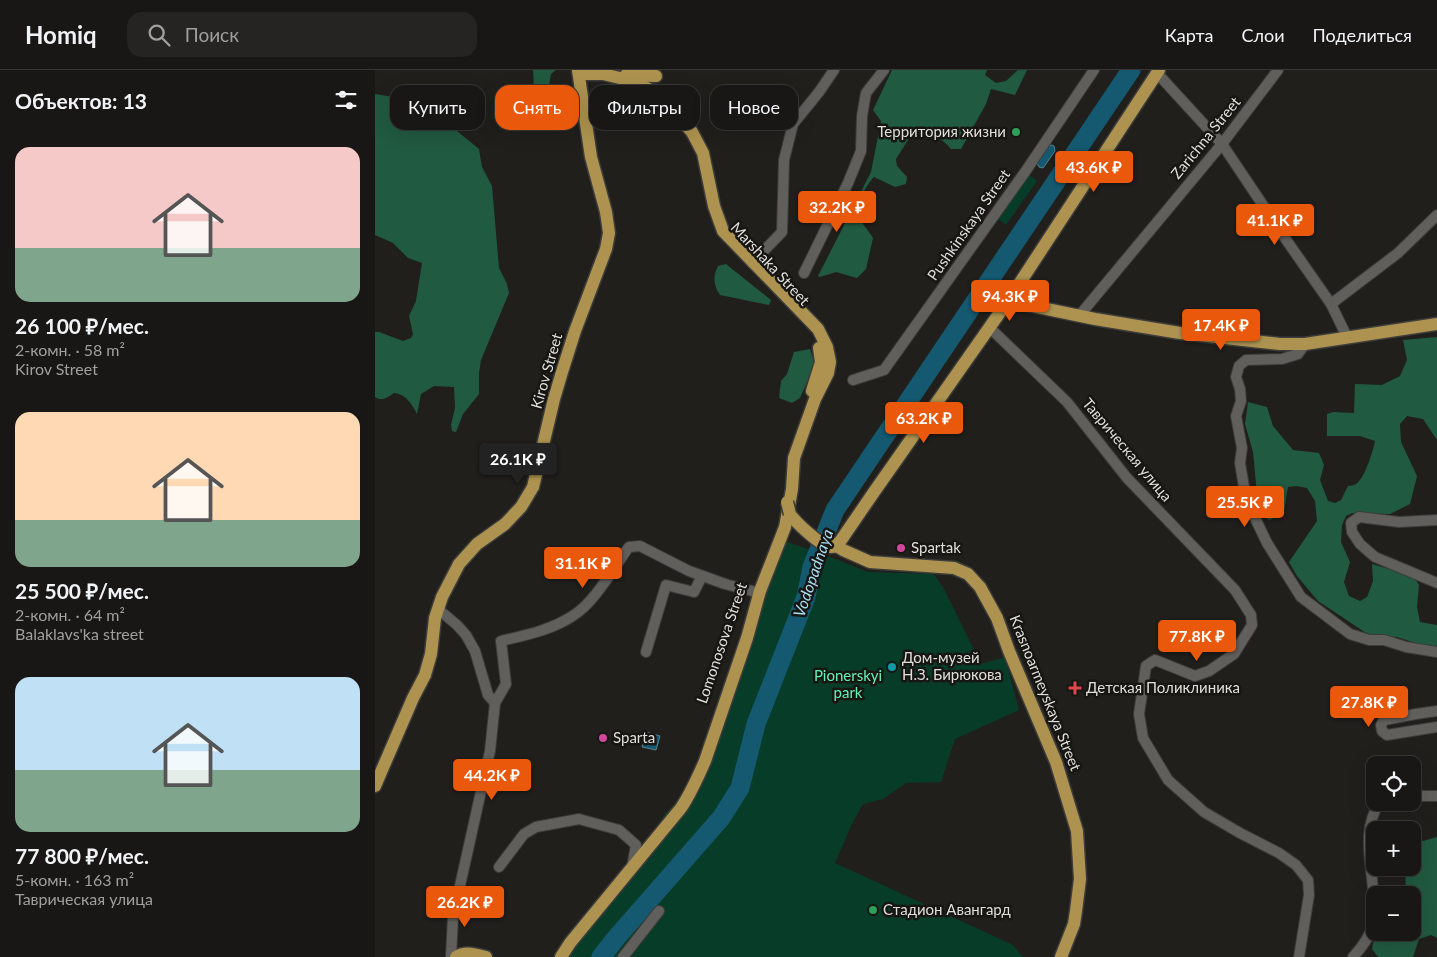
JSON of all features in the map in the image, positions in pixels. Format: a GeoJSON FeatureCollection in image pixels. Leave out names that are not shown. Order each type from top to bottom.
{"type":"FeatureCollection","features":[{"type":"Feature","properties":{"kind":"main road","name":"Marshaka Street"},"geometry":{"type":"LineString","coordinates":[[577,71],[622,85]]}},
{"type":"Feature","properties":{"kind":"main road"},"geometry":{"type":"LineString","coordinates":[[577,71],[603,74],[637,82],[641,85]]}},
{"type":"Feature","properties":{"kind":"main road","name":"Kirov Street"},"geometry":{"type":"LineString","coordinates":[[376,783],[425,675],[431,654],[435,618],[442,597],[463,559],[477,544],[505,524],[521,507],[533,488],[561,372],[606,249],[609,233],[606,212],[591,158],[577,71]]}},
{"type":"Feature","properties":{"kind":"main road"},"geometry":{"type":"LineString","coordinates":[[835,546],[990,328],[1158,72]]}},
{"type":"Feature","properties":{"kind":"main road"},"geometry":{"type":"LineString","coordinates":[[603,74],[659,73]]}},
{"type":"Feature","properties":{"kind":"main road","name":"Marshaka Street"},"geometry":{"type":"LineString","coordinates":[[683,130],[690,138],[702,173],[709,209],[718,234],[809,329],[819,348],[821,362],[788,465],[789,512]]}},
{"type":"Feature","properties":{"kind":"main road","name":"Marshaka Street"},"geometry":{"type":"LineString","coordinates":[[690,130],[703,153],[714,206],[723,231],[818,329],[827,347],[830,362],[828,373],[815,399],[794,458],[793,489],[789,512]]}},
{"type":"Feature","properties":{"kind":"main road"},"geometry":{"type":"LineString","coordinates":[[1008,301],[1079,316],[1180,333],[1280,344],[1305,344],[1437,324]]}},
{"type":"Feature","properties":{"kind":"main road"},"geometry":{"type":"LineString","coordinates":[[789,512],[835,546]]}},
{"type":"Feature","properties":{"kind":"main road"},"geometry":{"type":"LineString","coordinates":[[789,512],[813,537],[835,546]]}},
{"type":"Feature","properties":{"kind":"main road"},"geometry":{"type":"LineString","coordinates":[[561,957],[570,942],[690,795],[716,731],[760,591],[789,512]]}},
{"type":"Feature","properties":{"kind":"main road","name":"Lomonosova Street"},"geometry":{"type":"LineString","coordinates":[[632,868],[649,838],[685,794],[699,763],[756,592],[789,512]]}},
{"type":"Feature","properties":{"kind":"main road","name":"Krasnoarmeyskaya Street"},"geometry":{"type":"LineString","coordinates":[[835,546],[870,562],[954,568],[968,574],[981,587],[997,618],[1056,762],[1077,831],[1080,879],[1076,911],[1074,924],[1061,957]]}},
{"type":"Feature","properties":{"kind":"main road"},"geometry":{"type":"LineString","coordinates":[[456,957],[459,954],[473,954],[486,957]]}},
{"type":"Feature","properties":{"kind":"street"},"geometry":{"type":"LineString","coordinates":[[753,263],[782,232],[784,160],[793,124],[834,70]]}},
{"type":"Feature","properties":{"kind":"street"},"geometry":{"type":"LineString","coordinates":[[804,273],[861,151],[862,116],[866,93],[884,70]]}},
{"type":"Feature","properties":{"kind":"street","name":"Pushkinskaya Street"},"geometry":{"type":"LineString","coordinates":[[853,380],[885,370],[1095,70]]}},
{"type":"Feature","properties":{"kind":"street","name":"Zarichna Street"},"geometry":{"type":"LineString","coordinates":[[1079,316],[1222,144],[1278,70]]}},
{"type":"Feature","properties":{"kind":"street"},"geometry":{"type":"LineString","coordinates":[[1158,72],[1222,144],[1331,304],[1347,337]]}},
{"type":"Feature","properties":{"kind":"street"},"geometry":{"type":"LineString","coordinates":[[1331,304],[1398,253],[1437,215]]}},
{"type":"Feature","properties":{"kind":"street","name":"Таврическая улица"},"geometry":{"type":"LineString","coordinates":[[990,328],[1067,402],[1127,478],[1235,590],[1251,615],[1252,625],[1234,654],[1209,671],[1195,676],[1155,660],[1146,666],[1139,714],[1143,738],[1168,780],[1204,812],[1279,853],[1296,865],[1308,880],[1309,895],[1299,957]]}},
{"type":"Feature","properties":{"kind":"street"},"geometry":{"type":"LineString","coordinates":[[1305,344],[1299,354],[1283,359],[1246,360],[1239,366],[1236,377],[1241,389],[1241,401],[1236,416],[1242,448],[1240,463],[1245,499],[1267,543],[1301,597],[1315,609],[1335,621],[1350,634],[1369,640],[1384,640],[1437,652]]}},
{"type":"Feature","properties":{"kind":"street"},"geometry":{"type":"LineString","coordinates":[[1437,520],[1399,522],[1359,518],[1351,523],[1352,532],[1360,544],[1375,557],[1437,583]]}},
{"type":"Feature","properties":{"kind":"street"},"geometry":{"type":"LineString","coordinates":[[451,957],[453,917],[490,751],[495,703],[505,684],[501,641],[535,633],[574,615],[592,599],[629,547],[632,546],[640,546],[673,564],[702,576],[756,592]]}},
{"type":"Feature","properties":{"kind":"street"},"geometry":{"type":"LineString","coordinates":[[646,652],[666,585],[694,592],[702,576]]}},
{"type":"Feature","properties":{"kind":"street"},"geometry":{"type":"LineString","coordinates":[[438,609],[466,635],[475,652],[488,694],[495,703]]}},
{"type":"Feature","properties":{"kind":"street"},"geometry":{"type":"LineString","coordinates":[[1437,711],[1384,720],[1381,725],[1382,731],[1387,735],[1437,727]]}},
{"type":"Feature","properties":{"kind":"street"},"geometry":{"type":"LineString","coordinates":[[1421,796],[1437,796]]}},
{"type":"Feature","properties":{"kind":"street"},"geometry":{"type":"LineString","coordinates":[[1353,957],[1368,937],[1374,922],[1369,826],[1375,811]]}},
{"type":"Feature","properties":{"kind":"street"},"geometry":{"type":"LineString","coordinates":[[499,867],[524,834],[536,827],[579,819],[619,830],[636,846],[632,868]]}},
{"type":"Feature","properties":{"kind":"street"},"geometry":{"type":"LineString","coordinates":[[623,957],[659,911]]}},
{"type":"Feature","properties":{"kind":"green space"},"geometry":{"type":"Polygon","coordinates":[[[533,70],[556,70],[551,74],[549,85],[534,85],[533,70]]]}},
{"type":"Feature","properties":{"kind":"green space"},"geometry":{"type":"Polygon","coordinates":[[[892,70],[987,70],[985,75],[996,83],[1006,81],[1018,70],[1027,70],[1015,95],[991,89],[986,104],[961,149],[951,149],[929,131],[920,127],[915,129],[896,159],[897,166],[907,177],[906,184],[895,187],[874,177],[859,202],[859,217],[873,238],[866,269],[857,278],[836,272],[820,277],[818,276],[871,172],[881,121],[873,110],[892,70]]]}},
{"type":"Feature","properties":{"kind":"green space"},"geometry":{"type":"Polygon","coordinates":[[[375,94],[390,96],[390,130],[457,131],[479,149],[482,167],[492,186],[499,268],[509,293],[481,360],[479,394],[463,414],[456,432],[452,431],[451,425],[455,408],[454,387],[434,386],[421,394],[417,414],[408,400],[402,395],[394,393],[383,399],[375,397],[375,332],[403,341],[411,338],[413,334],[409,316],[416,301],[422,263],[408,258],[393,243],[375,235],[375,94]]]}},
{"type":"Feature","properties":{"kind":"green space"},"geometry":{"type":"Polygon","coordinates":[[[1028,174],[1037,181],[1006,225],[997,218],[1028,174]]]}},
{"type":"Feature","properties":{"kind":"green space"},"geometry":{"type":"Polygon","coordinates":[[[726,264],[771,300],[769,305],[720,295],[714,280],[715,273],[718,266],[726,264]]]}},
{"type":"Feature","properties":{"kind":"green space"},"geometry":{"type":"Polygon","coordinates":[[[1437,337],[1437,440],[1423,419],[1407,416],[1400,424],[1401,442],[1417,476],[1410,504],[1390,514],[1352,513],[1346,516],[1342,525],[1341,542],[1350,562],[1344,582],[1349,596],[1360,601],[1367,597],[1373,581],[1372,564],[1413,576],[1419,585],[1417,607],[1420,622],[1437,625],[1437,650],[1397,637],[1369,635],[1318,601],[1297,576],[1289,562],[1317,521],[1315,501],[1307,488],[1288,487],[1284,511],[1270,520],[1264,517],[1258,505],[1253,452],[1245,424],[1248,402],[1267,407],[1273,426],[1293,450],[1319,453],[1324,465],[1320,480],[1328,501],[1335,503],[1341,500],[1348,486],[1359,481],[1375,441],[1360,436],[1327,436],[1327,414],[1333,412],[1354,413],[1355,384],[1382,385],[1400,376],[1407,360],[1403,340],[1437,337]]]}},
{"type":"Feature","properties":{"kind":"green space"},"geometry":{"type":"Polygon","coordinates":[[[810,349],[815,365],[800,398],[792,403],[779,398],[781,381],[787,374],[794,352],[810,349]]]}},
{"type":"Feature","properties":{"kind":"green space","name":"Pionerskyi park"},"geometry":{"type":"Polygon","coordinates":[[[784,541],[868,572],[934,574],[944,589],[981,664],[1005,657],[1019,710],[955,739],[941,782],[906,783],[883,799],[863,804],[835,863],[1013,945],[1023,957],[561,957],[597,900],[632,868],[665,814],[685,794],[699,763],[784,541]]]}},
{"type":"Feature","properties":{"kind":"green space"},"geometry":{"type":"Polygon","coordinates":[[[1437,837],[1437,938],[1431,935],[1421,938],[1421,886],[1406,886],[1405,876],[1421,876],[1421,840],[1437,837]]]}},
{"type":"Feature","properties":{"kind":"green space"},"geometry":{"type":"Polygon","coordinates":[[[1374,941],[1418,941],[1413,957],[1378,957],[1372,949],[1374,941]]]}},
{"type":"Feature","properties":{"kind":"water"},"geometry":{"type":"Polygon","coordinates":[[[1052,145],[1055,151],[1043,168],[1039,167],[1037,163],[1048,146],[1052,145]]]}},
{"type":"Feature","properties":{"kind":"water"},"geometry":{"type":"Polygon","coordinates":[[[646,732],[660,736],[656,750],[642,747],[646,732]]]}},
{"type":"Feature","properties":{"kind":"waterway","name":"Vodopadnaya"},"geometry":{"type":"LineString","coordinates":[[601,957],[721,818],[740,788],[756,724],[806,597],[812,567],[835,510],[1131,70]]}},
{"type":"Feature","properties":{"kind":"place","name":"Территория жизни"},"geometry":{"type":"Point","coordinates":[1016,132]}},
{"type":"Feature","properties":{"kind":"place","name":"Spartak"},"geometry":{"type":"Point","coordinates":[901,548]}},
{"type":"Feature","properties":{"kind":"place","name":"Дом-музей Н.З. Бирюкова"},"geometry":{"type":"Point","coordinates":[892,667]}},
{"type":"Feature","properties":{"kind":"place","name":"Детская Поликлиника"},"geometry":{"type":"Point","coordinates":[1075,688]}},
{"type":"Feature","properties":{"kind":"place","name":"Sparta"},"geometry":{"type":"Point","coordinates":[603,738]}},
{"type":"Feature","properties":{"kind":"place","name":"Стадион Авангард"},"geometry":{"type":"Point","coordinates":[873,910]}}]}
